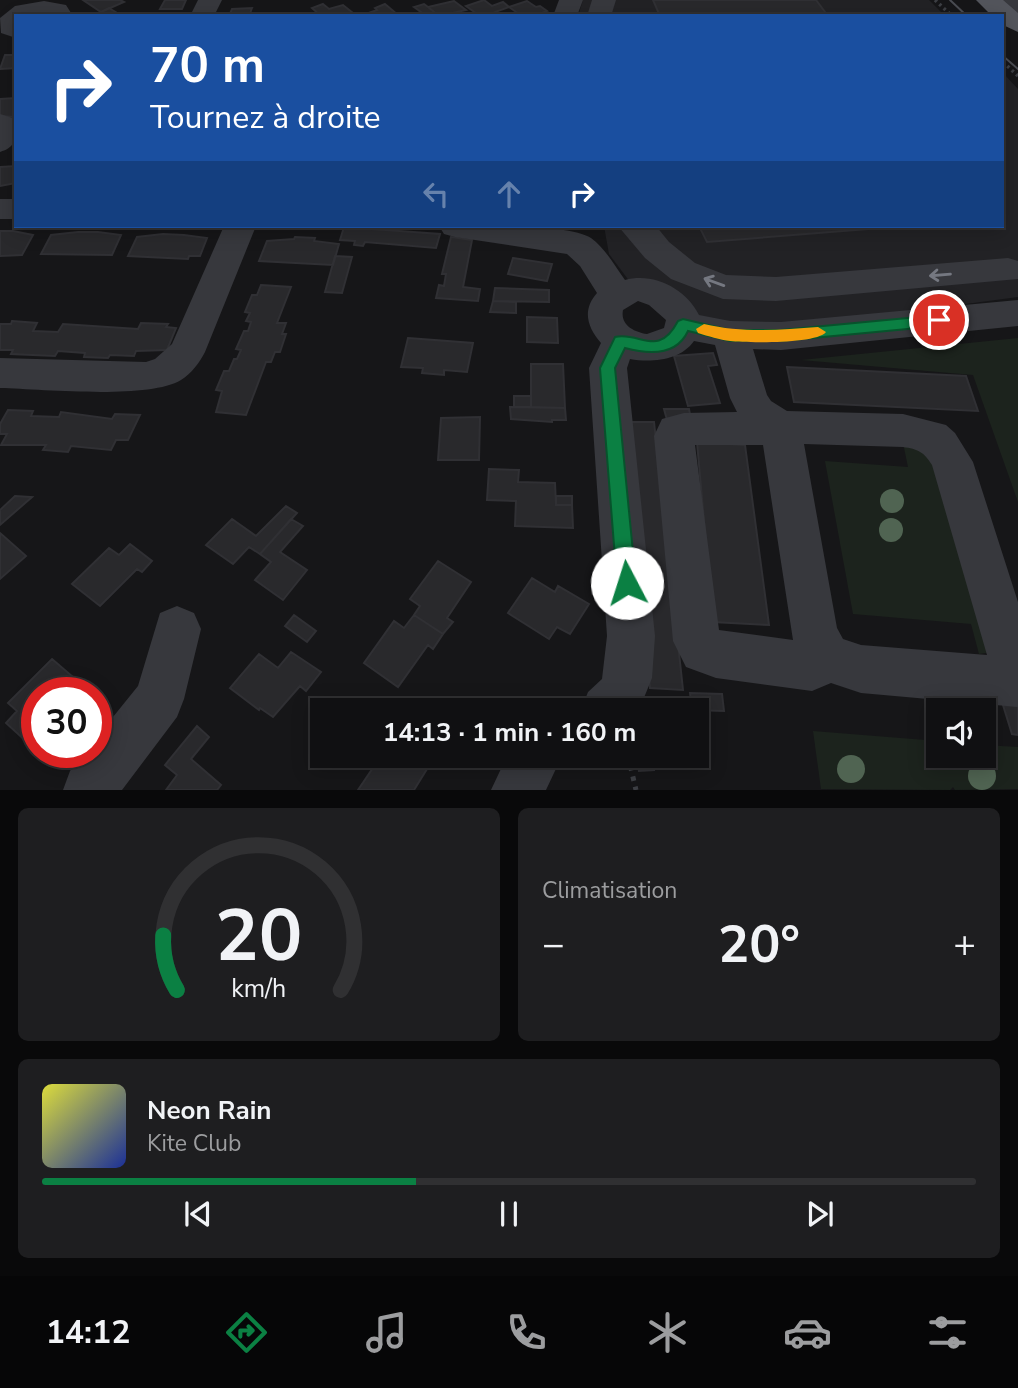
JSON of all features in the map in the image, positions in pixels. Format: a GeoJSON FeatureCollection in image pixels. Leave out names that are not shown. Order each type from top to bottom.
{"type":"FeatureCollection","features":[{"type":"Feature","properties":{"kind":"main road"},"geometry":{"type":"LineString","coordinates":[[967,0],[983,14]]}},
{"type":"Feature","properties":{"kind":"main road"},"geometry":{"type":"LineString","coordinates":[[988,0],[1018,25]]}},
{"type":"Feature","properties":{"kind":"main road"},"geometry":{"type":"LineString","coordinates":[[1004,32],[1018,45]]}},
{"type":"Feature","properties":{"kind":"street"},"geometry":{"type":"LineString","coordinates":[[1005,0],[1018,11]]}},
{"type":"Feature","properties":{"kind":"street"},"geometry":{"type":"LineString","coordinates":[[23,14],[40,7],[57,10],[60,14]]}},
{"type":"Feature","properties":{"kind":"street"},"geometry":{"type":"LineString","coordinates":[[0,373],[146,377],[168,370],[187,352],[239,228]]}},
{"type":"Feature","properties":{"kind":"street"},"geometry":{"type":"LineString","coordinates":[[510,228],[592,231],[592,258],[618,318],[647,348],[660,346],[679,334],[683,325],[678,307],[661,293],[638,289],[618,318],[608,368],[631,636],[628,679],[620,698]]}},
{"type":"Feature","properties":{"kind":"street"},"geometry":{"type":"LineString","coordinates":[[638,228],[657,250],[682,271],[723,286],[776,289],[1008,270]]}},
{"type":"Feature","properties":{"kind":"street"},"geometry":{"type":"LineString","coordinates":[[683,325],[730,335],[781,336],[1018,313]]}},
{"type":"Feature","properties":{"kind":"street"},"geometry":{"type":"LineString","coordinates":[[730,335],[749,398],[757,412],[781,428],[814,634],[827,658],[861,669],[1018,680],[952,462],[940,443],[920,433],[817,426],[781,428],[684,429],[676,431],[674,436],[697,640],[703,650],[812,667],[827,658]]}},
{"type":"Feature","properties":{"kind":"street"},"geometry":{"type":"LineString","coordinates":[[89,789],[159,699],[177,629]]}},
{"type":"Feature","properties":{"kind":"street"},"geometry":{"type":"LineString","coordinates":[[517,789],[529,768]]}},
{"type":"Feature","properties":{"kind":"path"},"geometry":{"type":"LineString","coordinates":[[935,0],[950,14]]}},
{"type":"Feature","properties":{"kind":"path"},"geometry":{"type":"LineString","coordinates":[[1004,63],[1018,76]]}},
{"type":"Feature","properties":{"kind":"path"},"geometry":{"type":"LineString","coordinates":[[631,768],[636,789]]}},
{"type":"Feature","properties":{"kind":"shaded area"},"geometry":{"type":"Polygon","coordinates":[[[583,0],[929,0],[943,14],[579,14],[583,0]]]}},
{"type":"Feature","properties":{"kind":"shaded area"},"geometry":{"type":"Polygon","coordinates":[[[1004,74],[1018,89],[1018,297],[771,330],[731,328],[639,294],[609,254],[604,228],[1004,228],[1004,74]]]}},
{"type":"Feature","properties":{"kind":"shaded area"},"geometry":{"type":"Polygon","coordinates":[[[1018,338],[1018,502],[973,375],[801,360],[1018,338]]]}},
{"type":"Feature","properties":{"kind":"shaded area"},"geometry":{"type":"Polygon","coordinates":[[[903,443],[928,445],[992,652],[979,654],[971,624],[853,614],[825,461],[908,467],[903,443]]]}},
{"type":"Feature","properties":{"kind":"shaded area"},"geometry":{"type":"Polygon","coordinates":[[[813,731],[926,740],[926,768],[996,768],[996,746],[1018,747],[1018,789],[821,789],[813,731]]]}},
{"type":"Feature","properties":{"kind":"building"},"geometry":{"type":"Polygon","coordinates":[[[83,0],[120,0],[124,2],[101,12],[83,0]]]}},
{"type":"Feature","properties":{"kind":"building"},"geometry":{"type":"Polygon","coordinates":[[[165,0],[186,0],[182,9],[160,9],[165,0]]]}},
{"type":"Feature","properties":{"kind":"building"},"geometry":{"type":"Polygon","coordinates":[[[484,0],[492,6],[503,2],[509,7],[495,12],[498,14],[477,14],[466,6],[484,0]]]}},
{"type":"Feature","properties":{"kind":"building"},"geometry":{"type":"Polygon","coordinates":[[[653,0],[816,0],[826,14],[659,14],[653,0]]]}},
{"type":"Feature","properties":{"kind":"building"},"geometry":{"type":"Polygon","coordinates":[[[454,1],[466,10],[437,14],[428,7],[454,1]]]}},
{"type":"Feature","properties":{"kind":"building"},"geometry":{"type":"Polygon","coordinates":[[[527,1],[547,11],[539,14],[519,14],[509,7],[527,1]]]}},
{"type":"Feature","properties":{"kind":"building"},"geometry":{"type":"Polygon","coordinates":[[[323,4],[329,9],[343,5],[353,13],[319,14],[312,8],[323,4]]]}},
{"type":"Feature","properties":{"kind":"building"},"geometry":{"type":"Polygon","coordinates":[[[385,4],[397,14],[366,14],[377,10],[375,8],[385,4]]]}},
{"type":"Feature","properties":{"kind":"building"},"geometry":{"type":"Polygon","coordinates":[[[424,4],[436,14],[416,14],[421,12],[414,7],[424,4]]]}},
{"type":"Feature","properties":{"kind":"building"},"geometry":{"type":"Polygon","coordinates":[[[109,8],[119,14],[97,14],[109,8]]]}},
{"type":"Feature","properties":{"kind":"building"},"geometry":{"type":"Polygon","coordinates":[[[252,8],[250,14],[230,14],[232,9],[252,8]]]}},
{"type":"Feature","properties":{"kind":"building"},"geometry":{"type":"Polygon","coordinates":[[[5,55],[14,55],[14,68],[0,69],[5,55]]]}},
{"type":"Feature","properties":{"kind":"building"},"geometry":{"type":"Polygon","coordinates":[[[14,98],[14,117],[0,116],[0,99],[14,98]]]}},
{"type":"Feature","properties":{"kind":"building"},"geometry":{"type":"Polygon","coordinates":[[[14,166],[14,183],[0,186],[0,167],[14,166]]]}},
{"type":"Feature","properties":{"kind":"building"},"geometry":{"type":"Polygon","coordinates":[[[344,228],[440,234],[436,248],[365,242],[363,246],[354,245],[355,241],[340,240],[344,228]]]}},
{"type":"Feature","properties":{"kind":"building"},"geometry":{"type":"Polygon","coordinates":[[[700,228],[881,228],[707,242],[700,228]]]}},
{"type":"Feature","properties":{"kind":"building"},"geometry":{"type":"Polygon","coordinates":[[[0,231],[33,235],[22,255],[0,256],[0,231]]]}},
{"type":"Feature","properties":{"kind":"building"},"geometry":{"type":"Polygon","coordinates":[[[78,232],[121,235],[112,255],[41,254],[51,235],[78,232]]]}},
{"type":"Feature","properties":{"kind":"building"},"geometry":{"type":"Polygon","coordinates":[[[163,234],[207,238],[200,256],[189,256],[188,259],[128,256],[137,237],[163,234]]]}},
{"type":"Feature","properties":{"kind":"building"},"geometry":{"type":"Polygon","coordinates":[[[295,237],[315,238],[314,241],[339,244],[333,265],[259,261],[267,241],[295,237]]]}},
{"type":"Feature","properties":{"kind":"building"},"geometry":{"type":"Polygon","coordinates":[[[451,237],[472,240],[463,287],[480,289],[478,301],[436,298],[439,285],[444,286],[446,274],[442,274],[451,237]]]}},
{"type":"Feature","properties":{"kind":"building"},"geometry":{"type":"Polygon","coordinates":[[[335,256],[352,257],[342,293],[325,292],[335,256]]]}},
{"type":"Feature","properties":{"kind":"building"},"geometry":{"type":"Polygon","coordinates":[[[513,258],[552,264],[547,281],[508,274],[513,258]]]}},
{"type":"Feature","properties":{"kind":"building"},"geometry":{"type":"Polygon","coordinates":[[[261,285],[291,287],[277,323],[286,323],[282,334],[286,334],[280,352],[275,352],[271,362],[266,362],[246,415],[216,412],[222,391],[216,390],[224,371],[229,371],[241,350],[236,349],[251,322],[246,321],[250,313],[245,312],[252,295],[257,295],[261,285]]]}},
{"type":"Feature","properties":{"kind":"building"},"geometry":{"type":"Polygon","coordinates":[[[495,288],[549,290],[549,302],[493,301],[495,288]]]}},
{"type":"Feature","properties":{"kind":"building"},"geometry":{"type":"Polygon","coordinates":[[[493,301],[516,302],[516,313],[490,312],[493,301]]]}},
{"type":"Feature","properties":{"kind":"building"},"geometry":{"type":"Polygon","coordinates":[[[527,317],[557,318],[558,343],[527,342],[527,317]]]}},
{"type":"Feature","properties":{"kind":"building"},"geometry":{"type":"Polygon","coordinates":[[[12,321],[37,323],[33,331],[58,332],[63,324],[138,329],[141,323],[168,324],[166,327],[176,328],[167,350],[136,351],[134,356],[110,355],[108,358],[84,357],[85,353],[58,351],[55,356],[11,354],[13,350],[0,350],[0,324],[11,324],[12,321]]]}},
{"type":"Feature","properties":{"kind":"building"},"geometry":{"type":"Polygon","coordinates":[[[408,338],[473,343],[467,372],[444,370],[444,375],[422,373],[423,368],[401,367],[408,338]]]}},
{"type":"Feature","properties":{"kind":"building"},"geometry":{"type":"Polygon","coordinates":[[[713,353],[717,365],[708,366],[720,403],[688,406],[674,356],[713,353]]]}},
{"type":"Feature","properties":{"kind":"building"},"geometry":{"type":"Polygon","coordinates":[[[531,364],[563,364],[565,408],[531,407],[531,364]]]}},
{"type":"Feature","properties":{"kind":"building"},"geometry":{"type":"Polygon","coordinates":[[[787,367],[966,376],[978,411],[794,402],[787,367]]]}},
{"type":"Feature","properties":{"kind":"building"},"geometry":{"type":"Polygon","coordinates":[[[514,396],[531,396],[531,407],[514,407],[514,396]]]}},
{"type":"Feature","properties":{"kind":"building"},"geometry":{"type":"Polygon","coordinates":[[[510,407],[565,408],[566,420],[552,422],[511,419],[510,407]]]}},
{"type":"Feature","properties":{"kind":"building"},"geometry":{"type":"Polygon","coordinates":[[[664,409],[689,409],[691,420],[667,420],[664,409]]]}},
{"type":"Feature","properties":{"kind":"building"},"geometry":{"type":"Polygon","coordinates":[[[8,410],[33,411],[31,416],[59,417],[61,412],[112,419],[115,414],[140,415],[128,440],[116,440],[111,450],[71,446],[68,452],[43,450],[46,445],[1,445],[7,434],[0,434],[0,424],[8,410]]]}},
{"type":"Feature","properties":{"kind":"building"},"geometry":{"type":"Polygon","coordinates":[[[480,417],[479,460],[438,460],[441,418],[480,417]]]}},
{"type":"Feature","properties":{"kind":"building"},"geometry":{"type":"Polygon","coordinates":[[[626,422],[654,422],[683,690],[650,688],[626,422]]]}},
{"type":"Feature","properties":{"kind":"building"},"geometry":{"type":"Polygon","coordinates":[[[697,442],[745,445],[769,625],[713,622],[697,442]]]}},
{"type":"Feature","properties":{"kind":"building"},"geometry":{"type":"Polygon","coordinates":[[[489,469],[519,470],[518,482],[555,483],[556,505],[572,505],[573,528],[515,526],[516,501],[487,500],[489,469]]]}},
{"type":"Feature","properties":{"kind":"building"},"geometry":{"type":"Polygon","coordinates":[[[15,496],[32,497],[0,525],[0,510],[15,496]]]}},
{"type":"Feature","properties":{"kind":"building"},"geometry":{"type":"Polygon","coordinates":[[[556,496],[572,496],[572,505],[556,505],[556,496]]]}},
{"type":"Feature","properties":{"kind":"building"},"geometry":{"type":"Polygon","coordinates":[[[286,506],[297,513],[260,554],[249,547],[233,564],[206,545],[232,519],[256,536],[286,506]]]}},
{"type":"Feature","properties":{"kind":"building"},"geometry":{"type":"Polygon","coordinates":[[[291,519],[303,526],[280,552],[307,570],[283,600],[255,580],[271,562],[260,554],[291,519]]]}},
{"type":"Feature","properties":{"kind":"building"},"geometry":{"type":"Polygon","coordinates":[[[0,533],[26,556],[0,579],[0,533]]]}},
{"type":"Feature","properties":{"kind":"building"},"geometry":{"type":"Polygon","coordinates":[[[130,544],[152,561],[142,572],[137,569],[100,606],[72,584],[109,548],[119,555],[130,544]]]}},
{"type":"Feature","properties":{"kind":"building"},"geometry":{"type":"Polygon","coordinates":[[[438,561],[471,582],[447,618],[453,622],[443,634],[414,615],[420,606],[410,599],[438,561]]]}},
{"type":"Feature","properties":{"kind":"building"},"geometry":{"type":"Polygon","coordinates":[[[532,578],[555,592],[558,586],[589,604],[570,634],[557,627],[549,639],[508,613],[532,578]]]}},
{"type":"Feature","properties":{"kind":"building"},"geometry":{"type":"Polygon","coordinates":[[[294,615],[316,631],[307,642],[285,626],[294,615]]]}},
{"type":"Feature","properties":{"kind":"building"},"geometry":{"type":"Polygon","coordinates":[[[414,615],[443,634],[433,649],[428,645],[398,687],[364,663],[394,621],[404,628],[414,615]]]}},
{"type":"Feature","properties":{"kind":"building"},"geometry":{"type":"Polygon","coordinates":[[[291,652],[321,672],[306,691],[300,686],[273,717],[230,688],[259,654],[278,668],[291,652]]]}},
{"type":"Feature","properties":{"kind":"building"},"geometry":{"type":"Polygon","coordinates":[[[52,659],[73,677],[34,677],[52,659]]]}},
{"type":"Feature","properties":{"kind":"building"},"geometry":{"type":"Polygon","coordinates":[[[21,690],[21,737],[6,723],[17,711],[8,703],[21,690]]]}},
{"type":"Feature","properties":{"kind":"building"},"geometry":{"type":"Polygon","coordinates":[[[690,693],[722,694],[724,711],[709,711],[709,698],[691,698],[690,693]]]}},
{"type":"Feature","properties":{"kind":"building"},"geometry":{"type":"Polygon","coordinates":[[[1003,705],[1018,706],[1018,735],[1012,734],[1003,705]]]}},
{"type":"Feature","properties":{"kind":"building"},"geometry":{"type":"Polygon","coordinates":[[[197,726],[209,737],[191,759],[221,785],[217,790],[166,790],[177,775],[165,765],[197,726]]]}},
{"type":"Feature","properties":{"kind":"building"},"geometry":{"type":"Polygon","coordinates":[[[373,768],[428,768],[414,790],[358,790],[373,768]]]}},
{"type":"Feature","properties":{"kind":"building"},"geometry":{"type":"Polygon","coordinates":[[[639,768],[654,770],[639,771],[639,768]]]}},
{"type":"Feature","properties":{"kind":"tram line"},"geometry":{"type":"LineString","coordinates":[[950,0],[965,14]]}},
{"type":"Feature","properties":{"kind":"tram line"},"geometry":{"type":"LineString","coordinates":[[1004,57],[1018,69]]}},
{"type":"Feature","properties":{"kind":"slow traffic"},"geometry":{"type":"LineString","coordinates":[[704,329],[730,335],[781,336],[818,332]]}},
{"type":"Feature","properties":{"kind":"route"},"geometry":{"type":"LineString","coordinates":[[627,583],[608,368],[620,341],[647,348],[660,346],[679,334],[683,325],[730,335],[781,336],[939,320]]}}]}
